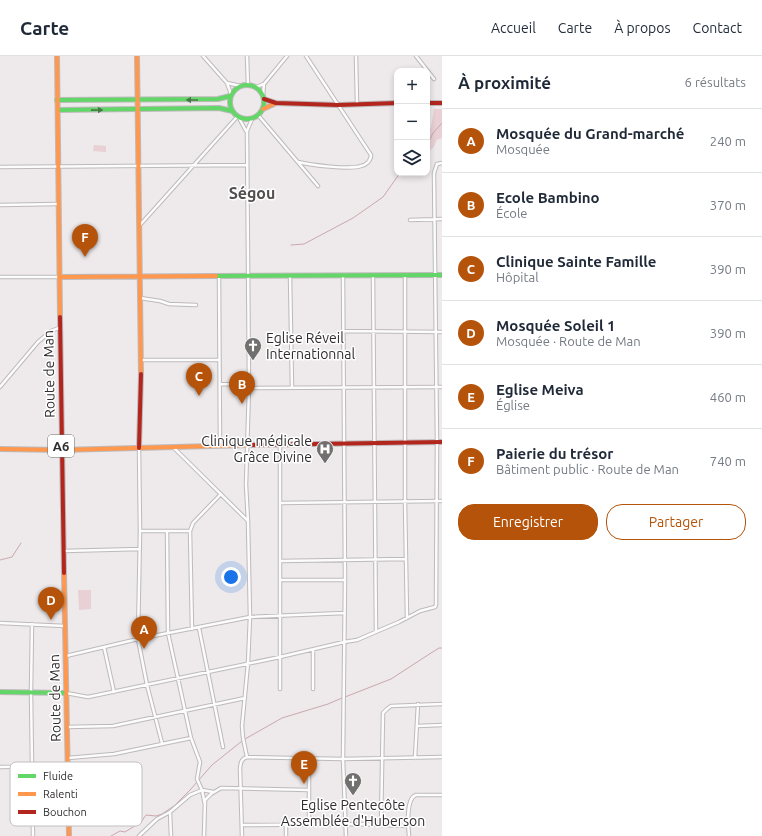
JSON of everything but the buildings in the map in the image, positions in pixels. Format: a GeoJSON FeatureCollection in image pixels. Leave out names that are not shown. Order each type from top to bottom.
{"type":"FeatureCollection","features":[{"type":"Feature","properties":{"kind":"main road","name":"Route de Man"},"geometry":{"type":"LineString","coordinates":[[57,56],[59,328],[67,762]]}},
{"type":"Feature","properties":{"kind":"main road"},"geometry":{"type":"LineString","coordinates":[[137,56],[141,360],[139,448]]}},
{"type":"Feature","properties":{"kind":"main road"},"geometry":{"type":"LineString","coordinates":[[276,103],[263,97],[256,87],[248,85],[235,89],[229,101],[232,111],[238,117],[246,120],[252,119],[258,115],[263,108],[276,103],[338,105],[394,103]]}},
{"type":"Feature","properties":{"kind":"main road"},"geometry":{"type":"LineString","coordinates":[[58,100],[218,100],[231,95]]}},
{"type":"Feature","properties":{"kind":"main road"},"geometry":{"type":"LineString","coordinates":[[263,97],[263,108]]}},
{"type":"Feature","properties":{"kind":"main road"},"geometry":{"type":"LineString","coordinates":[[430,103],[442,103]]}},
{"type":"Feature","properties":{"kind":"main road"},"geometry":{"type":"LineString","coordinates":[[58,110],[219,108],[232,111]]}},
{"type":"Feature","properties":{"kind":"main road"},"geometry":{"type":"LineString","coordinates":[[59,277],[442,275]]}},
{"type":"Feature","properties":{"kind":"main road"},"geometry":{"type":"LineString","coordinates":[[0,449],[61,450],[375,442],[442,442]]}},
{"type":"Feature","properties":{"kind":"main road"},"geometry":{"type":"LineString","coordinates":[[0,692],[66,693]]}},
{"type":"Feature","properties":{"kind":"main road","name":"Route de Man"},"geometry":{"type":"LineString","coordinates":[[69,826],[69,836]]}},
{"type":"Feature","properties":{"kind":"street"},"geometry":{"type":"LineString","coordinates":[[203,56],[227,83],[231,95]]}},
{"type":"Feature","properties":{"kind":"street"},"geometry":{"type":"LineString","coordinates":[[247,56],[248,85]]}},
{"type":"Feature","properties":{"kind":"street"},"geometry":{"type":"LineString","coordinates":[[256,87],[264,84],[287,56]]}},
{"type":"Feature","properties":{"kind":"street"},"geometry":{"type":"LineString","coordinates":[[298,162],[322,166],[355,167],[361,166],[371,158],[370,152],[306,56]]}},
{"type":"Feature","properties":{"kind":"street"},"geometry":{"type":"LineString","coordinates":[[356,56],[357,104]]}},
{"type":"Feature","properties":{"kind":"street"},"geometry":{"type":"LineString","coordinates":[[416,56],[434,79]]}},
{"type":"Feature","properties":{"kind":"street"},"geometry":{"type":"LineString","coordinates":[[227,83],[241,86]]}},
{"type":"Feature","properties":{"kind":"street"},"geometry":{"type":"LineString","coordinates":[[263,97],[264,84]]}},
{"type":"Feature","properties":{"kind":"street"},"geometry":{"type":"LineString","coordinates":[[258,115],[318,186]]}},
{"type":"Feature","properties":{"kind":"street"},"geometry":{"type":"LineString","coordinates":[[140,225],[238,117],[246,131],[247,164],[249,387],[246,445],[246,485],[250,617],[248,663],[242,726],[243,738],[248,757]]}},
{"type":"Feature","properties":{"kind":"street"},"geometry":{"type":"LineString","coordinates":[[246,131],[252,119]]}},
{"type":"Feature","properties":{"kind":"street"},"geometry":{"type":"LineString","coordinates":[[66,693],[84,697],[114,692],[178,677],[357,640],[407,618],[423,609],[433,608],[436,605],[437,442],[435,168],[437,164],[442,163]]}},
{"type":"Feature","properties":{"kind":"street"},"geometry":{"type":"LineString","coordinates":[[0,167],[58,168],[138,165],[247,164]]}},
{"type":"Feature","properties":{"kind":"street"},"geometry":{"type":"LineString","coordinates":[[0,205],[58,204]]}},
{"type":"Feature","properties":{"kind":"street"},"geometry":{"type":"LineString","coordinates":[[410,220],[442,219]]}},
{"type":"Feature","properties":{"kind":"street"},"geometry":{"type":"LineString","coordinates":[[374,275],[374,502],[376,631]]}},
{"type":"Feature","properties":{"kind":"street"},"geometry":{"type":"LineString","coordinates":[[406,275],[405,501],[407,618]]}},
{"type":"Feature","properties":{"kind":"street"},"geometry":{"type":"LineString","coordinates":[[219,276],[220,446]]}},
{"type":"Feature","properties":{"kind":"street"},"geometry":{"type":"LineString","coordinates":[[290,276],[292,388]]}},
{"type":"Feature","properties":{"kind":"street"},"geometry":{"type":"LineString","coordinates":[[343,276],[345,560],[345,684],[343,759],[347,825],[346,836]]}},
{"type":"Feature","properties":{"kind":"street"},"geometry":{"type":"LineString","coordinates":[[0,277],[59,277]]}},
{"type":"Feature","properties":{"kind":"street"},"geometry":{"type":"LineString","coordinates":[[140,298],[160,301],[168,304],[196,304]]}},
{"type":"Feature","properties":{"kind":"street"},"geometry":{"type":"LineString","coordinates":[[0,387],[38,342],[51,331],[59,328]]}},
{"type":"Feature","properties":{"kind":"street"},"geometry":{"type":"LineString","coordinates":[[343,331],[442,332]]}},
{"type":"Feature","properties":{"kind":"street"},"geometry":{"type":"LineString","coordinates":[[141,360],[219,360]]}},
{"type":"Feature","properties":{"kind":"street"},"geometry":{"type":"LineString","coordinates":[[220,384],[249,387],[292,388],[405,386],[442,387]]}},
{"type":"Feature","properties":{"kind":"street"},"geometry":{"type":"LineString","coordinates":[[280,444],[280,689]]}},
{"type":"Feature","properties":{"kind":"street"},"geometry":{"type":"LineString","coordinates":[[173,447],[248,522]]}},
{"type":"Feature","properties":{"kind":"street"},"geometry":{"type":"LineString","coordinates":[[139,448],[140,549],[138,639],[147,685],[162,744]]}},
{"type":"Feature","properties":{"kind":"street"},"geometry":{"type":"LineString","coordinates":[[192,629],[190,531],[194,523],[221,494]]}},
{"type":"Feature","properties":{"kind":"street"},"geometry":{"type":"LineString","coordinates":[[280,503],[442,501]]}},
{"type":"Feature","properties":{"kind":"street"},"geometry":{"type":"LineString","coordinates":[[140,531],[190,531]]}},
{"type":"Feature","properties":{"kind":"street"},"geometry":{"type":"LineString","coordinates":[[167,531],[168,634],[191,738],[200,764],[197,779],[202,790],[205,805],[204,836]]}},
{"type":"Feature","properties":{"kind":"street"},"geometry":{"type":"LineString","coordinates":[[63,551],[140,549]]}},
{"type":"Feature","properties":{"kind":"street"},"geometry":{"type":"LineString","coordinates":[[281,561],[406,559]]}},
{"type":"Feature","properties":{"kind":"street"},"geometry":{"type":"LineString","coordinates":[[280,580],[345,580]]}},
{"type":"Feature","properties":{"kind":"street"},"geometry":{"type":"LineString","coordinates":[[65,656],[138,639],[250,617],[344,613]]}},
{"type":"Feature","properties":{"kind":"street"},"geometry":{"type":"LineString","coordinates":[[0,623],[65,626]]}},
{"type":"Feature","properties":{"kind":"street"},"geometry":{"type":"LineString","coordinates":[[32,624],[32,762]]}},
{"type":"Feature","properties":{"kind":"street"},"geometry":{"type":"LineString","coordinates":[[199,628],[223,747]]}},
{"type":"Feature","properties":{"kind":"street"},"geometry":{"type":"LineString","coordinates":[[104,647],[114,692]]}},
{"type":"Feature","properties":{"kind":"street"},"geometry":{"type":"LineString","coordinates":[[313,650],[313,689]]}},
{"type":"Feature","properties":{"kind":"street"},"geometry":{"type":"LineString","coordinates":[[67,727],[113,726],[186,712],[245,698]]}},
{"type":"Feature","properties":{"kind":"street"},"geometry":{"type":"LineString","coordinates":[[415,758],[418,704]]}},
{"type":"Feature","properties":{"kind":"street"},"geometry":{"type":"LineString","coordinates":[[381,825],[384,713],[392,706],[442,704]]}},
{"type":"Feature","properties":{"kind":"street"},"geometry":{"type":"LineString","coordinates":[[417,726],[442,725]]}},
{"type":"Feature","properties":{"kind":"street"},"geometry":{"type":"LineString","coordinates":[[67,758],[114,754],[191,738]]}},
{"type":"Feature","properties":{"kind":"street"},"geometry":{"type":"LineString","coordinates":[[242,836],[241,762],[243,758],[382,759],[442,757]]}},
{"type":"Feature","properties":{"kind":"street"},"geometry":{"type":"LineString","coordinates":[[308,824],[310,759]]}},
{"type":"Feature","properties":{"kind":"street"},"geometry":{"type":"LineString","coordinates":[[205,805],[207,798],[221,788],[309,790]]}},
{"type":"Feature","properties":{"kind":"street"},"geometry":{"type":"LineString","coordinates":[[139,836],[157,819],[170,812],[190,795],[202,790],[214,792]]}},
{"type":"Feature","properties":{"kind":"street"},"geometry":{"type":"LineString","coordinates":[[409,836],[408,826],[410,800],[413,796],[442,795]]}},
{"type":"Feature","properties":{"kind":"street"},"geometry":{"type":"LineString","coordinates":[[170,812],[171,836]]}},
{"type":"Feature","properties":{"kind":"street"},"geometry":{"type":"LineString","coordinates":[[286,824],[286,836]]}},
{"type":"Feature","properties":{"kind":"street"},"geometry":{"type":"LineString","coordinates":[[242,825],[308,824],[408,826]]}},
{"type":"Feature","properties":{"kind":"street"},"geometry":{"type":"LineString","coordinates":[[33,826],[33,836]]}},
{"type":"Feature","properties":{"kind":"shaded area"},"geometry":{"type":"Polygon","coordinates":[[[434,109],[442,109],[442,138],[437,140],[430,150],[430,128],[434,109]]]}},
{"type":"Feature","properties":{"kind":"shaded area"},"geometry":{"type":"Polygon","coordinates":[[[94,145],[106,146],[106,152],[93,151],[94,145]]]}},
{"type":"Feature","properties":{"kind":"shaded area"},"geometry":{"type":"Polygon","coordinates":[[[78,590],[91,590],[91,609],[79,610],[78,590]]]}},
{"type":"Feature","properties":{"kind":"waterway"},"geometry":{"type":"LineString","coordinates":[[430,140],[433,133],[442,123]]}},
{"type":"Feature","properties":{"kind":"waterway"},"geometry":{"type":"LineString","coordinates":[[291,245],[304,244],[353,218],[383,197],[398,176]]}},
{"type":"Feature","properties":{"kind":"waterway"},"geometry":{"type":"LineString","coordinates":[[0,560],[12,557],[21,543]]}},
{"type":"Feature","properties":{"kind":"waterway"},"geometry":{"type":"LineString","coordinates":[[345,697],[391,679],[439,648],[442,648]]}},
{"type":"Feature","properties":{"kind":"waterway"},"geometry":{"type":"LineString","coordinates":[[245,739],[282,718],[328,704],[342,698]]}},
{"type":"Feature","properties":{"kind":"waterway"},"geometry":{"type":"LineString","coordinates":[[142,821],[146,815],[156,816],[174,806],[212,765],[242,741]]}},
{"type":"Feature","properties":{"kind":"waterway"},"geometry":{"type":"LineString","coordinates":[[111,836],[120,831],[125,832],[135,826]]}},
{"type":"Feature","properties":{"kind":"traffic: fast"},"geometry":{"type":"LineString","coordinates":[[244,85],[250,85],[254,86],[261,92],[264,102],[263,109],[257,116],[250,119],[244,119],[240,118],[233,112],[230,105],[230,99],[231,95],[237,88],[244,85]]}},
{"type":"Feature","properties":{"kind":"traffic: fast"},"geometry":{"type":"LineString","coordinates":[[57,100],[218,99],[230,96]]}},
{"type":"Feature","properties":{"kind":"traffic: fast"},"geometry":{"type":"LineString","coordinates":[[58,110],[219,108],[232,111]]}},
{"type":"Feature","properties":{"kind":"traffic: fast"},"geometry":{"type":"LineString","coordinates":[[216,276],[442,275]]}},
{"type":"Feature","properties":{"kind":"traffic: fast"},"geometry":{"type":"LineString","coordinates":[[0,692],[66,693]]}},
{"type":"Feature","properties":{"kind":"traffic: slow"},"geometry":{"type":"LineString","coordinates":[[57,56],[60,317]]}},
{"type":"Feature","properties":{"kind":"traffic: slow"},"geometry":{"type":"LineString","coordinates":[[137,56],[141,374]]}},
{"type":"Feature","properties":{"kind":"traffic: slow"},"geometry":{"type":"LineString","coordinates":[[263,109],[276,103]]}},
{"type":"Feature","properties":{"kind":"traffic: slow"},"geometry":{"type":"LineString","coordinates":[[59,277],[216,276]]}},
{"type":"Feature","properties":{"kind":"traffic: slow"},"geometry":{"type":"LineString","coordinates":[[0,449],[61,450],[250,445]]}},
{"type":"Feature","properties":{"kind":"traffic: slow"},"geometry":{"type":"LineString","coordinates":[[64,573],[68,762]]}},
{"type":"Feature","properties":{"kind":"traffic: slow"},"geometry":{"type":"LineString","coordinates":[[69,826],[69,836]]}},
{"type":"Feature","properties":{"kind":"traffic: jam"},"geometry":{"type":"LineString","coordinates":[[264,99],[276,103],[338,105],[394,103]]}},
{"type":"Feature","properties":{"kind":"traffic: jam"},"geometry":{"type":"LineString","coordinates":[[430,103],[442,103]]}},
{"type":"Feature","properties":{"kind":"traffic: jam"},"geometry":{"type":"LineString","coordinates":[[60,317],[64,573]]}},
{"type":"Feature","properties":{"kind":"traffic: jam"},"geometry":{"type":"LineString","coordinates":[[139,448],[141,374]]}},
{"type":"Feature","properties":{"kind":"traffic: jam"},"geometry":{"type":"LineString","coordinates":[[250,445],[442,442]]}},
{"type":"Feature","properties":{"kind":"place","name":"Paierie du trésor"},"geometry":{"type":"Point","coordinates":[85,257]}},
{"type":"Feature","properties":{"kind":"place","name":"Eglise Réveil Internationnal"},"geometry":{"type":"Point","coordinates":[253,361]}},
{"type":"Feature","properties":{"kind":"place","name":"Clinique Sainte Famille"},"geometry":{"type":"Point","coordinates":[199,396]}},
{"type":"Feature","properties":{"kind":"place","name":"Ecole Bambino"},"geometry":{"type":"Point","coordinates":[242,404]}},
{"type":"Feature","properties":{"kind":"place","name":"Clinique médicale Grâce Divine"},"geometry":{"type":"Point","coordinates":[325,464]}},
{"type":"Feature","properties":{"kind":"place","name":"Mosquée Soleil 1"},"geometry":{"type":"Point","coordinates":[51,620]}},
{"type":"Feature","properties":{"kind":"place","name":"Mosquée du Grand-marché"},"geometry":{"type":"Point","coordinates":[144,649]}},
{"type":"Feature","properties":{"kind":"place","name":"Eglise Meiva"},"geometry":{"type":"Point","coordinates":[304,784]}},
{"type":"Feature","properties":{"kind":"place","name":"Eglise Pentecôte Assemblée d'Huberson"},"geometry":{"type":"Point","coordinates":[353,796]}},
{"type":"Feature","properties":{"kind":"district","name":"Ségou"},"geometry":{"type":"Point","coordinates":[252,193]}}]}
